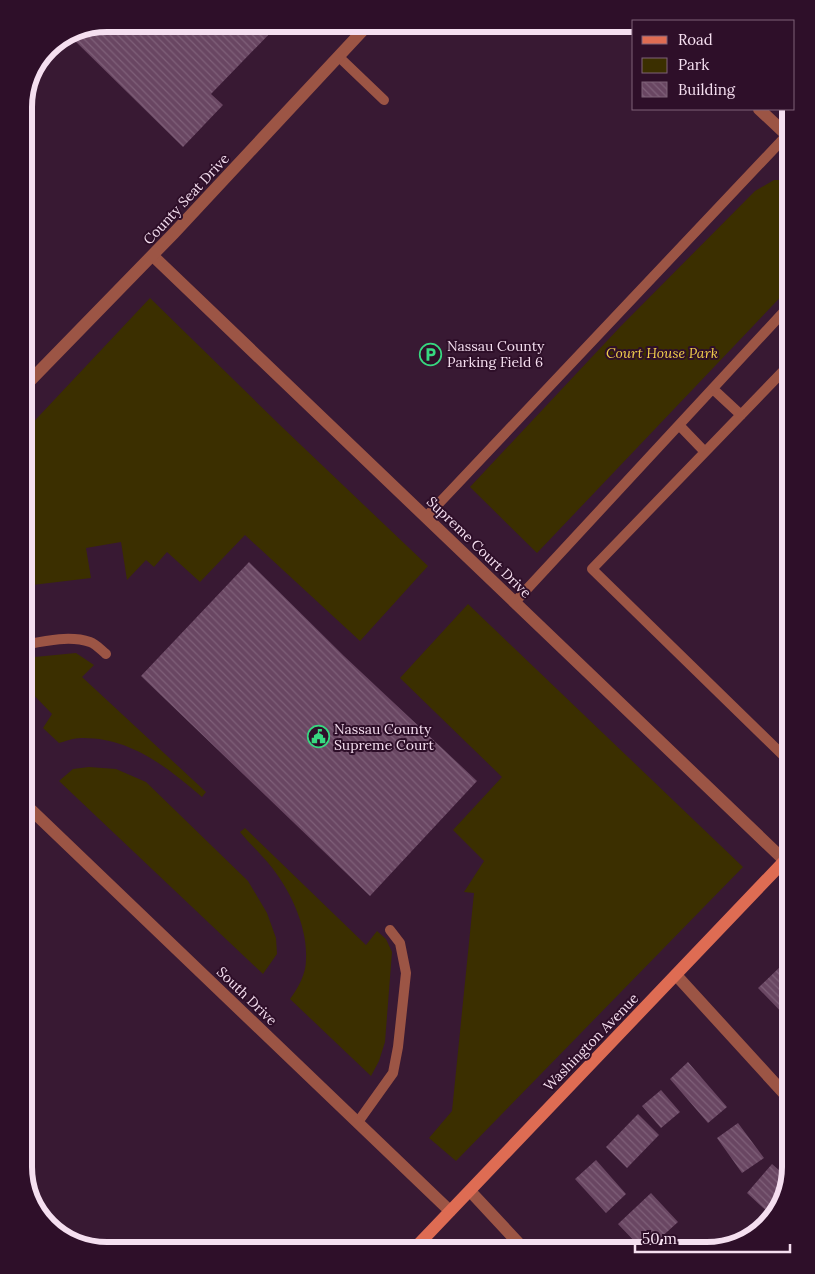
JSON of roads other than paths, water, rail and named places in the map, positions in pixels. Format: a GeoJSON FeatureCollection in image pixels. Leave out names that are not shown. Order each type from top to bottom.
{"type":"FeatureCollection","features":[{"type":"Feature","properties":{"kind":"main road","name":"Washington Avenue"},"geometry":{"type":"LineString","coordinates":[[421,1242],[782,863]]}},
{"type":"Feature","properties":{"kind":"street","name":"County Seat Drive"},"geometry":{"type":"LineString","coordinates":[[33,378],[153,256],[361,32]]}},
{"type":"Feature","properties":{"kind":"street"},"geometry":{"type":"LineString","coordinates":[[760,110],[782,130]]}},
{"type":"Feature","properties":{"kind":"street","name":"Supreme Court Drive"},"geometry":{"type":"LineString","coordinates":[[153,256],[515,602],[782,851]]}},
{"type":"Feature","properties":{"kind":"street","name":"South Drive"},"geometry":{"type":"LineString","coordinates":[[32,811],[450,1211]]}},
{"type":"Feature","properties":{"kind":"street"},"geometry":{"type":"LineString","coordinates":[[676,975],[782,1091]]}},
{"type":"Feature","properties":{"kind":"street"},"geometry":{"type":"LineString","coordinates":[[470,1190],[517,1242]]}},
{"type":"Feature","properties":{"kind":"lane"},"geometry":{"type":"LineString","coordinates":[[339,57],[384,100]]}},
{"type":"Feature","properties":{"kind":"lane"},"geometry":{"type":"LineString","coordinates":[[426,517],[782,144]]}},
{"type":"Feature","properties":{"kind":"lane"},"geometry":{"type":"LineString","coordinates":[[515,602],[782,314]]}},
{"type":"Feature","properties":{"kind":"lane"},"geometry":{"type":"LineString","coordinates":[[782,372],[592,569],[782,754]]}},
{"type":"Feature","properties":{"kind":"lane"},"geometry":{"type":"LineString","coordinates":[[713,389],[741,415]]}},
{"type":"Feature","properties":{"kind":"lane"},"geometry":{"type":"LineString","coordinates":[[679,425],[705,452]]}},
{"type":"Feature","properties":{"kind":"lane"},"geometry":{"type":"LineString","coordinates":[[32,643],[76,640],[92,643],[106,654]]}},
{"type":"Feature","properties":{"kind":"lane"},"geometry":{"type":"LineString","coordinates":[[358,1122],[393,1073],[398,1047],[406,973],[400,943],[390,930]]}},
{"type":"Feature","properties":{"kind":"place","name":"Nassau County Parking Field 6"},"geometry":{"type":"Point","coordinates":[431,354]}},
{"type":"Feature","properties":{"kind":"place","name":"Nassau County Supreme Court"},"geometry":{"type":"Point","coordinates":[318,737]}},
{"type":"Feature","properties":{"kind":"park label","name":"Court House Park"},"geometry":{"type":"Point","coordinates":[662,353]}}]}
